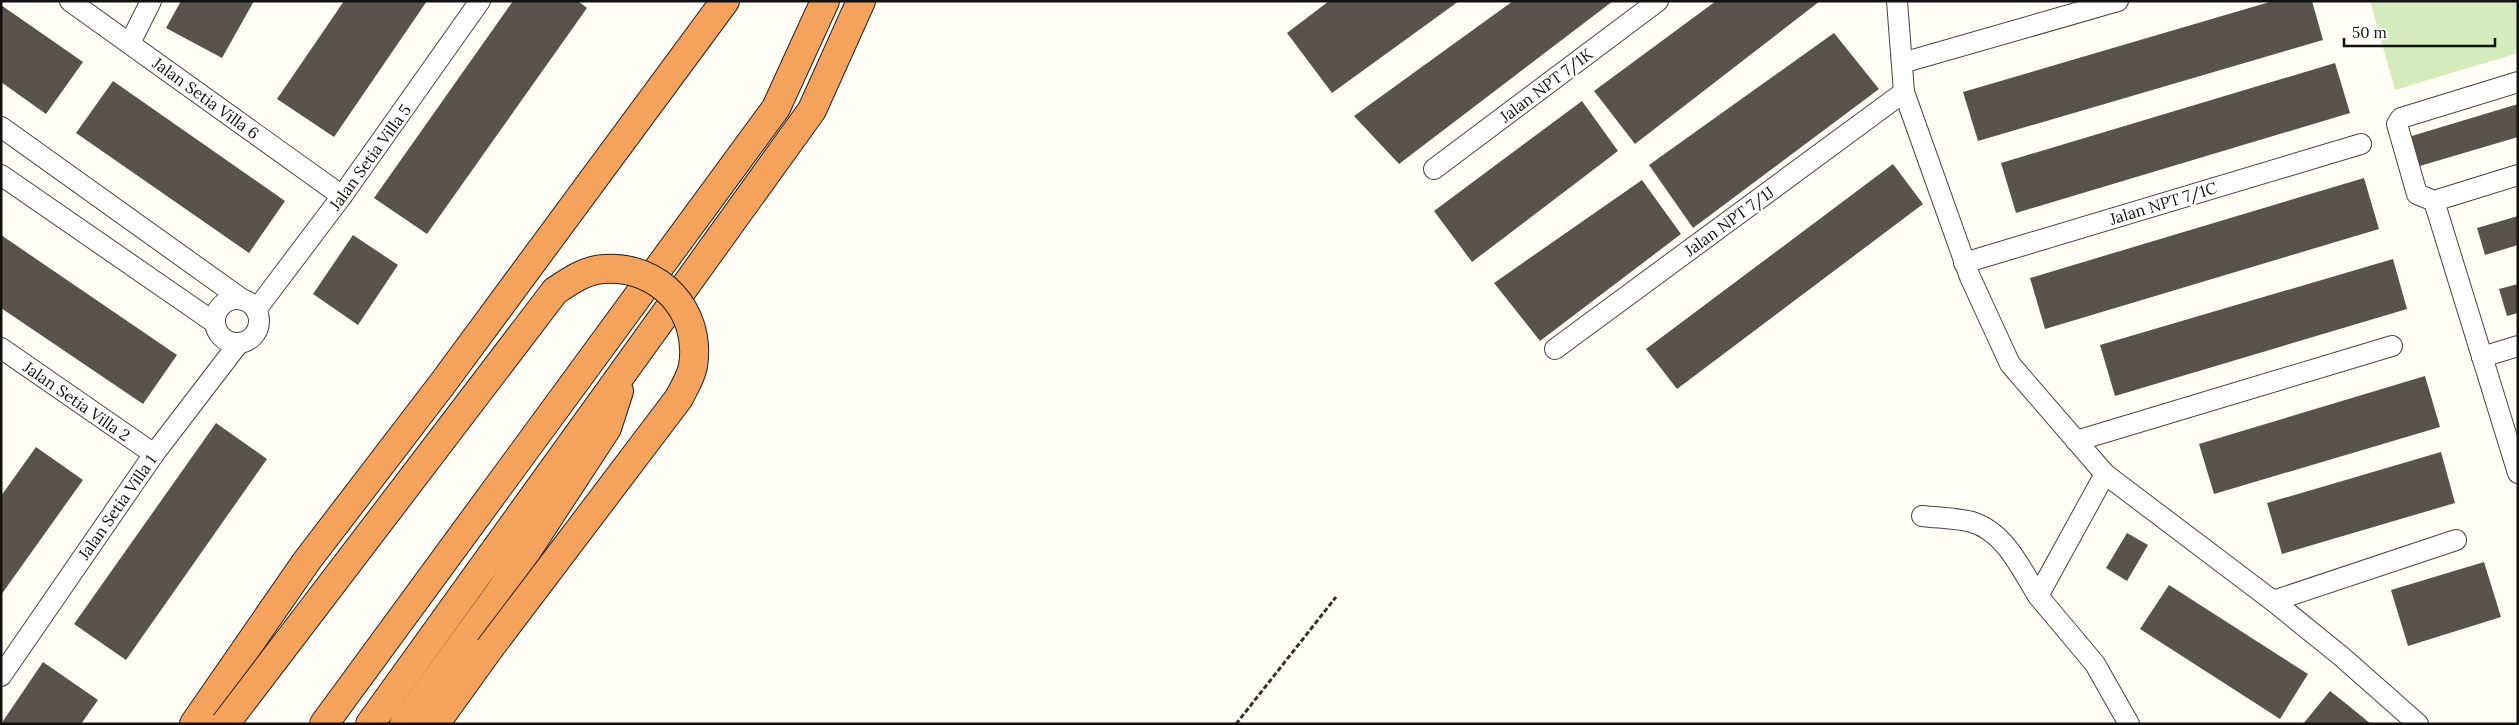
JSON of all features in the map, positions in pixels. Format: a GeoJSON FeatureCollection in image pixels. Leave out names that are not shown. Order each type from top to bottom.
{"type":"FeatureCollection","features":[{"type":"Feature","properties":{"kind":"highway"},"geometry":{"type":"LineString","coordinates":[[194,724],[306,562],[443,383],[725,1]]}},
{"type":"Feature","properties":{"kind":"highway"},"geometry":{"type":"LineString","coordinates":[[324,724],[776,108],[824,1]]}},
{"type":"Feature","properties":{"kind":"highway"},"geometry":{"type":"LineString","coordinates":[[370,724],[812,110],[861,1]]}},
{"type":"Feature","properties":{"kind":"highway"},"geometry":{"type":"LineString","coordinates":[[225,724],[555,291],[579,275],[602,269],[627,269],[648,276],[668,290],[684,308],[692,328],[695,346],[693,368],[679,398],[489,649],[436,724]]}},
{"type":"Feature","properties":{"kind":"highway"},"geometry":{"type":"LineString","coordinates":[[404,724],[500,592],[607,428],[627,366]]}},
{"type":"Feature","properties":{"kind":"street","name":"Jalan Setia Villa 6"},"geometry":{"type":"LineString","coordinates":[[70,1],[342,196]]}},
{"type":"Feature","properties":{"kind":"street"},"geometry":{"type":"LineString","coordinates":[[130,43],[151,1]]}},
{"type":"Feature","properties":{"kind":"street","name":"Jalan Setia Villa 5"},"geometry":{"type":"LineString","coordinates":[[250,305],[342,196],[480,1]]}},
{"type":"Feature","properties":{"kind":"street","name":"Jalan NPT 7/1K"},"geometry":{"type":"LineString","coordinates":[[1434,169],[1658,1]]}},
{"type":"Feature","properties":{"kind":"street"},"geometry":{"type":"LineString","coordinates":[[1897,1],[1904,92],[1964,262],[2010,364],[2105,474],[2273,601],[2341,656],[2418,724]]}},
{"type":"Feature","properties":{"kind":"street"},"geometry":{"type":"LineString","coordinates":[[1902,63],[2118,1]]}},
{"type":"Feature","properties":{"kind":"street"},"geometry":{"type":"LineString","coordinates":[[2518,82],[2401,118],[2397,124],[2397,130],[2417,194],[2434,201],[2518,175]]}},
{"type":"Feature","properties":{"kind":"street","name":"Jalan NPT 7/1J"},"geometry":{"type":"LineString","coordinates":[[1555,349],[1904,92]]}},
{"type":"Feature","properties":{"kind":"street"},"geometry":{"type":"LineString","coordinates":[[1,127],[250,305],[258,327],[254,335],[240,343],[226,340],[216,330],[216,312],[223,304],[233,300],[250,305]]}},
{"type":"Feature","properties":{"kind":"street","name":"Jalan NPT 7/1C"},"geometry":{"type":"LineString","coordinates":[[1964,262],[2361,144]]}},
{"type":"Feature","properties":{"kind":"street"},"geometry":{"type":"LineString","coordinates":[[1,175],[215,323]]}},
{"type":"Feature","properties":{"kind":"street"},"geometry":{"type":"LineString","coordinates":[[2434,201],[2518,473]]}},
{"type":"Feature","properties":{"kind":"street","name":"Jalan Setia Villa 1"},"geometry":{"type":"LineString","coordinates":[[1,676],[154,454],[240,343]]}},
{"type":"Feature","properties":{"kind":"street"},"geometry":{"type":"LineString","coordinates":[[2076,441],[2392,346]]}},
{"type":"Feature","properties":{"kind":"street"},"geometry":{"type":"LineString","coordinates":[[2482,357],[2518,346]]}},
{"type":"Feature","properties":{"kind":"street","name":"Jalan Setia Villa 2"},"geometry":{"type":"LineString","coordinates":[[1,348],[154,454]]}},
{"type":"Feature","properties":{"kind":"street"},"geometry":{"type":"LineString","coordinates":[[2038,596],[2105,474]]}},
{"type":"Feature","properties":{"kind":"street"},"geometry":{"type":"LineString","coordinates":[[1922,516],[1972,522],[1995,532],[2013,555],[2038,596],[2096,664],[2129,724]]}},
{"type":"Feature","properties":{"kind":"street"},"geometry":{"type":"LineString","coordinates":[[2273,601],[2456,540]]}},
{"type":"Feature","properties":{"kind":"path"},"geometry":{"type":"LineString","coordinates":[[1236,724],[1336,597]]}},
{"type":"Feature","properties":{"kind":"green space"},"geometry":{"type":"Polygon","coordinates":[[[2370,1],[2518,1],[2518,53],[2395,90],[2370,1]]]}},
{"type":"Feature","properties":{"kind":"building"},"geometry":{"type":"Polygon","coordinates":[[[181,1],[254,1],[222,58],[166,28],[181,1]]]}},
{"type":"Feature","properties":{"kind":"building"},"geometry":{"type":"Polygon","coordinates":[[[344,1],[427,1],[334,137],[277,99],[344,1]]]}},
{"type":"Feature","properties":{"kind":"building"},"geometry":{"type":"Polygon","coordinates":[[[513,1],[578,1],[587,8],[427,234],[374,198],[513,1]]]}},
{"type":"Feature","properties":{"kind":"building"},"geometry":{"type":"Polygon","coordinates":[[[1329,1],[1459,1],[1332,93],[1287,33],[1329,1]]]}},
{"type":"Feature","properties":{"kind":"building"},"geometry":{"type":"Polygon","coordinates":[[[1513,1],[1613,1],[1399,164],[1354,116],[1513,1]]]}},
{"type":"Feature","properties":{"kind":"building"},"geometry":{"type":"Polygon","coordinates":[[[1716,1],[1820,1],[1635,144],[1594,91],[1716,1]]]}},
{"type":"Feature","properties":{"kind":"building"},"geometry":{"type":"Polygon","coordinates":[[[2273,1],[2312,1],[2323,40],[1978,141],[1963,92],[2273,1]]]}},
{"type":"Feature","properties":{"kind":"building"},"geometry":{"type":"Polygon","coordinates":[[[1,5],[83,62],[46,114],[1,82],[1,5]]]}},
{"type":"Feature","properties":{"kind":"building"},"geometry":{"type":"Polygon","coordinates":[[[1834,33],[1879,89],[1693,228],[1649,165],[1834,33]]]}},
{"type":"Feature","properties":{"kind":"building"},"geometry":{"type":"Polygon","coordinates":[[[2335,63],[2350,113],[2016,213],[2001,163],[2335,63]]]}},
{"type":"Feature","properties":{"kind":"building"},"geometry":{"type":"Polygon","coordinates":[[[113,81],[285,201],[249,253],[76,133],[113,81]]]}},
{"type":"Feature","properties":{"kind":"building"},"geometry":{"type":"Polygon","coordinates":[[[1582,101],[1618,151],[1472,262],[1434,211],[1582,101]]]}},
{"type":"Feature","properties":{"kind":"building"},"geometry":{"type":"Polygon","coordinates":[[[2518,104],[2518,137],[2413,168],[2405,138],[2518,104]]]}},
{"type":"Feature","properties":{"kind":"building"},"geometry":{"type":"Polygon","coordinates":[[[1893,164],[1923,204],[1677,389],[1646,349],[1893,164]]]}},
{"type":"Feature","properties":{"kind":"building"},"geometry":{"type":"Polygon","coordinates":[[[2364,178],[2379,229],[2045,329],[2030,278],[2364,178]]]}},
{"type":"Feature","properties":{"kind":"building"},"geometry":{"type":"Polygon","coordinates":[[[1642,180],[1681,234],[1540,341],[1494,283],[1642,180]]]}},
{"type":"Feature","properties":{"kind":"building"},"geometry":{"type":"Polygon","coordinates":[[[2518,216],[2518,245],[2485,255],[2477,228],[2518,216]]]}},
{"type":"Feature","properties":{"kind":"building"},"geometry":{"type":"Polygon","coordinates":[[[1,235],[177,355],[143,404],[1,308],[1,235]]]}},
{"type":"Feature","properties":{"kind":"building"},"geometry":{"type":"Polygon","coordinates":[[[353,235],[398,265],[358,325],[313,294],[353,235]]]}},
{"type":"Feature","properties":{"kind":"building"},"geometry":{"type":"Polygon","coordinates":[[[2393,259],[2407,309],[2115,396],[2100,345],[2393,259]]]}},
{"type":"Feature","properties":{"kind":"building"},"geometry":{"type":"Polygon","coordinates":[[[2518,284],[2518,313],[2507,316],[2499,289],[2518,284]]]}},
{"type":"Feature","properties":{"kind":"building"},"geometry":{"type":"Polygon","coordinates":[[[2425,376],[2440,427],[2214,494],[2199,444],[2425,376]]]}},
{"type":"Feature","properties":{"kind":"building"},"geometry":{"type":"Polygon","coordinates":[[[216,423],[267,459],[126,660],[74,624],[216,423]]]}},
{"type":"Feature","properties":{"kind":"building"},"geometry":{"type":"Polygon","coordinates":[[[36,447],[83,480],[1,595],[1,496],[36,447]]]}},
{"type":"Feature","properties":{"kind":"building"},"geometry":{"type":"Polygon","coordinates":[[[2441,452],[2455,503],[2282,554],[2267,503],[2441,452]]]}},
{"type":"Feature","properties":{"kind":"building"},"geometry":{"type":"Polygon","coordinates":[[[2127,533],[2148,545],[2127,581],[2106,568],[2127,533]]]}},
{"type":"Feature","properties":{"kind":"building"},"geometry":{"type":"Polygon","coordinates":[[[2484,562],[2501,617],[2408,646],[2391,590],[2484,562]]]}},
{"type":"Feature","properties":{"kind":"building"},"geometry":{"type":"Polygon","coordinates":[[[2169,585],[2308,674],[2280,719],[2140,629],[2169,585]]]}},
{"type":"Feature","properties":{"kind":"building"},"geometry":{"type":"Polygon","coordinates":[[[43,662],[98,700],[81,724],[1,724],[43,662]]]}},
{"type":"Feature","properties":{"kind":"building"},"geometry":{"type":"Polygon","coordinates":[[[2330,691],[2344,702],[2371,724],[2303,724],[2330,691]]]}}]}
